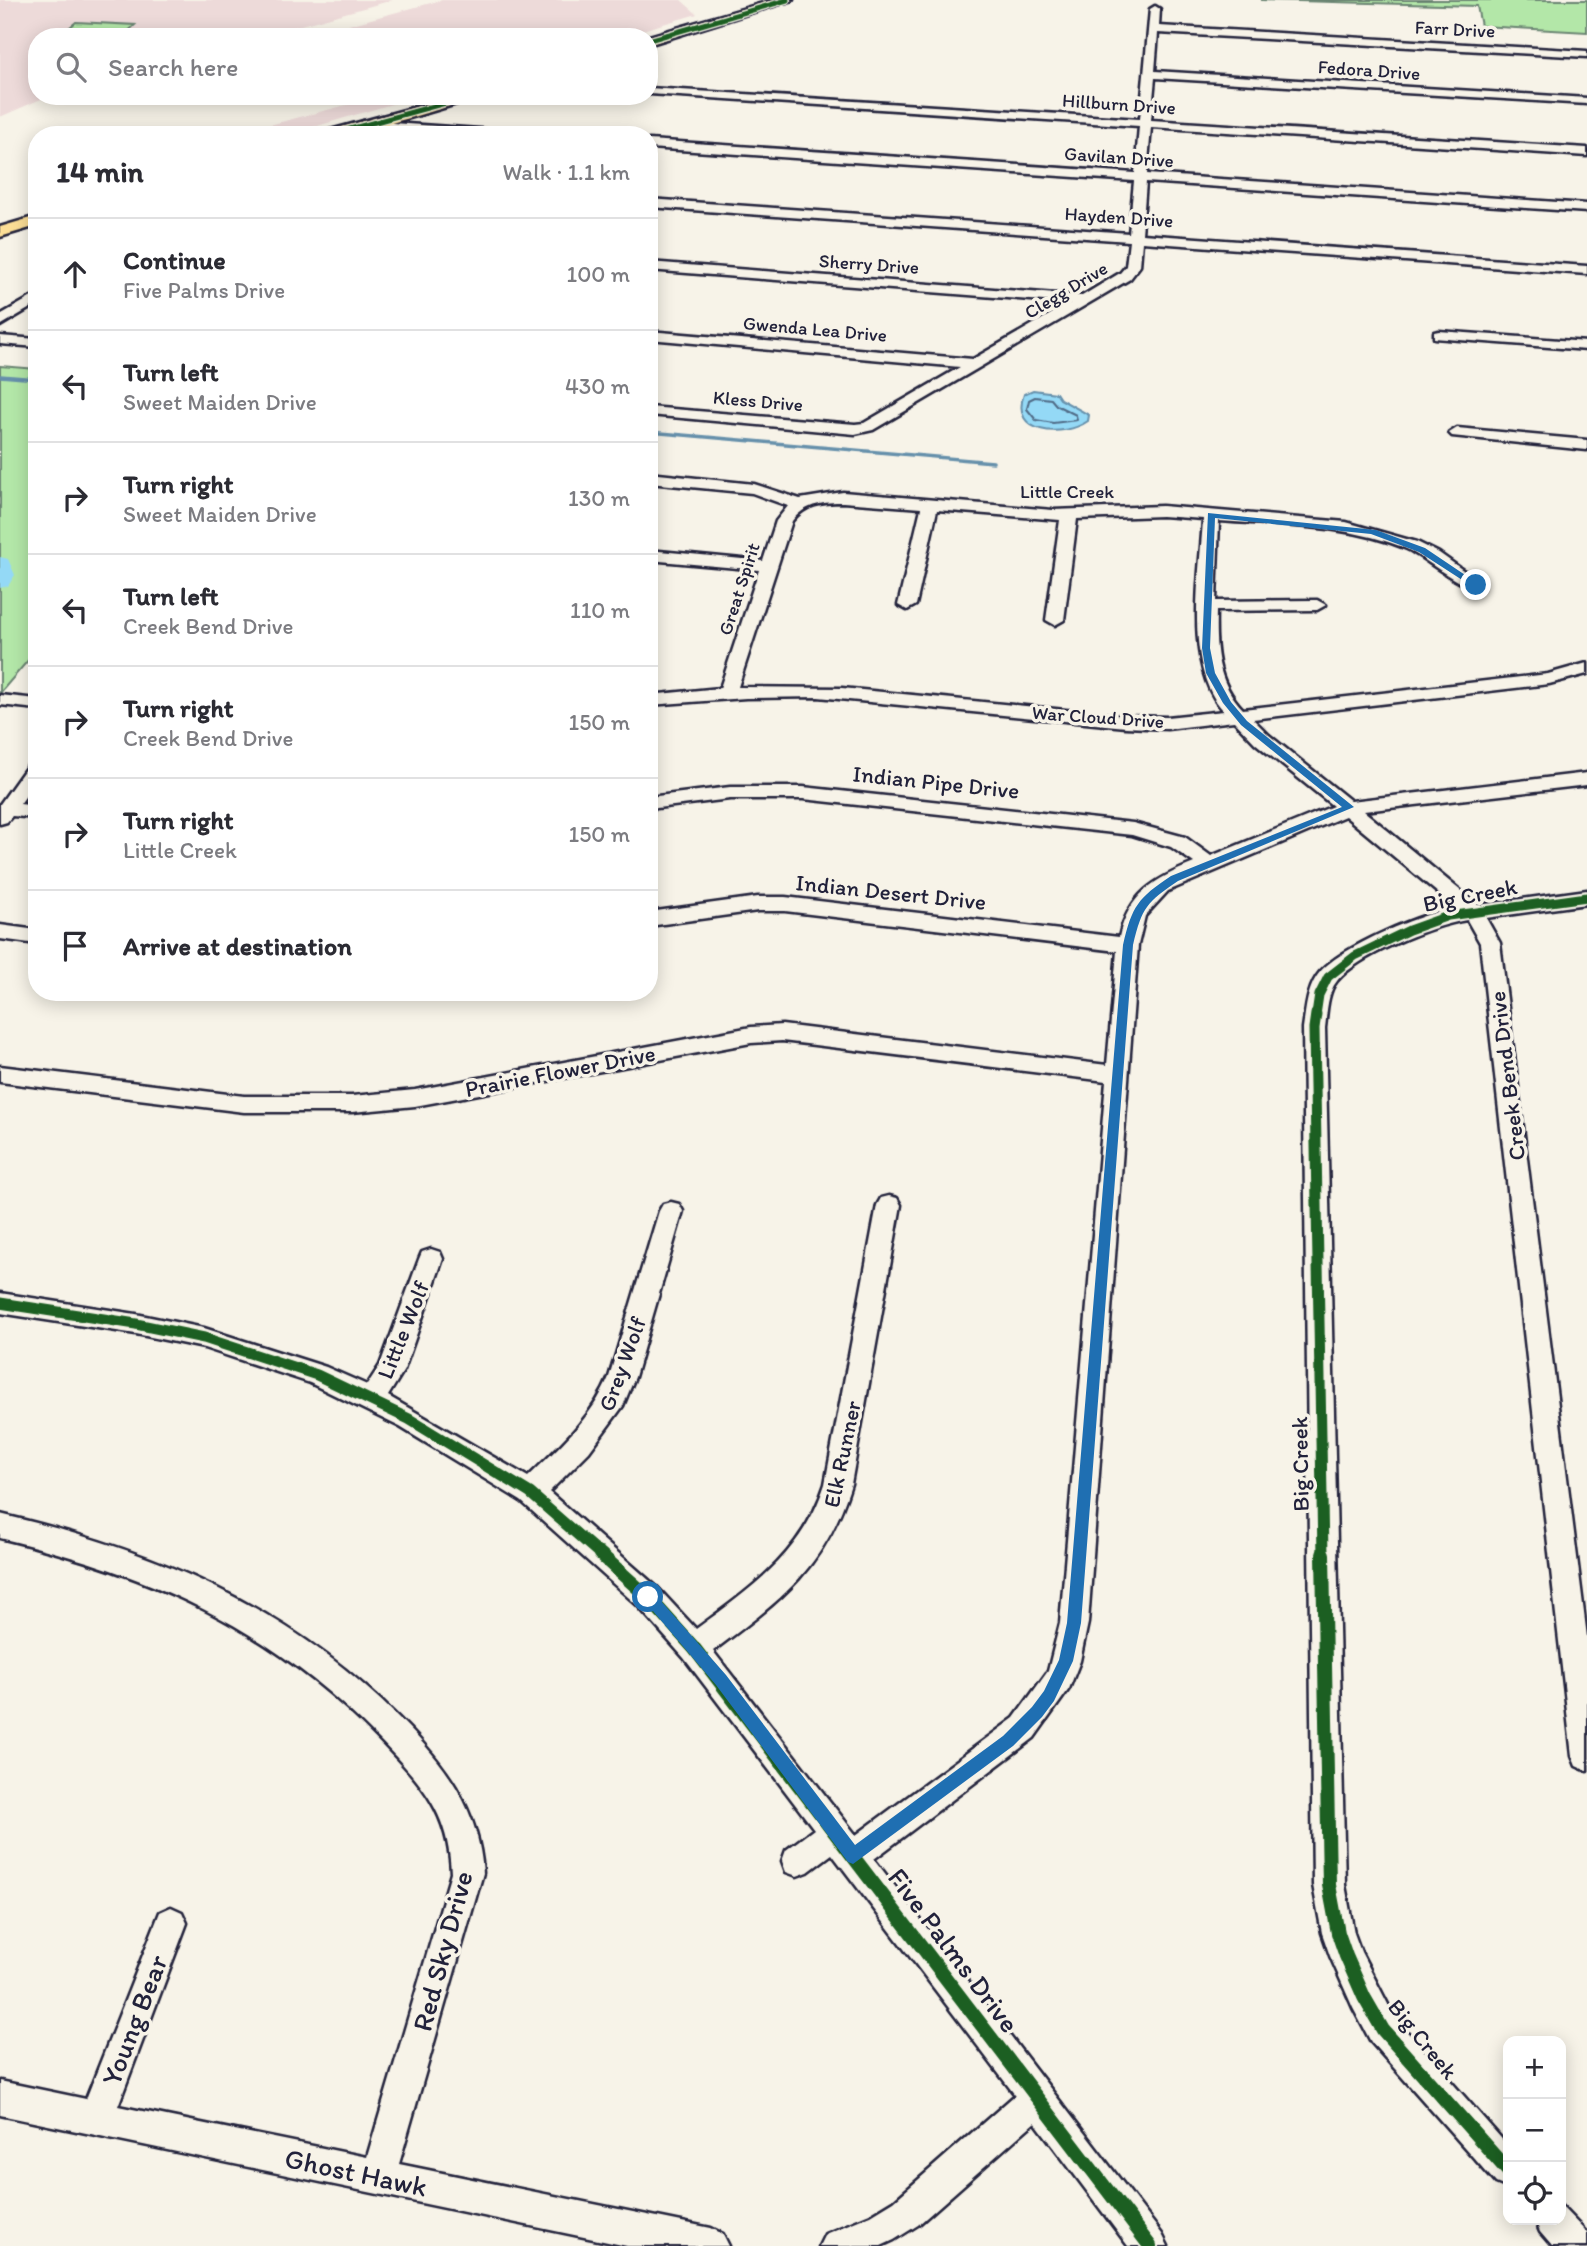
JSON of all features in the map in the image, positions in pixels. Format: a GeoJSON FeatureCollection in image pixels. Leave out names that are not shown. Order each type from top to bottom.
{"type":"FeatureCollection","features":[{"type":"Feature","properties":{"kind":"main road"},"geometry":{"type":"LineString","coordinates":[[658,37],[787,0]]}},
{"type":"Feature","properties":{"kind":"main road"},"geometry":{"type":"LineString","coordinates":[[360,126],[428,106],[442,105]]}},
{"type":"Feature","properties":{"kind":"main road"},"geometry":{"type":"LineString","coordinates":[[0,232],[28,224]]}},
{"type":"Feature","properties":{"kind":"street","name":"Clegg Drive"},"geometry":{"type":"LineString","coordinates":[[863,428],[978,364],[1128,274],[1133,266],[1155,9]]}},
{"type":"Feature","properties":{"kind":"street","name":"Farr Drive"},"geometry":{"type":"LineString","coordinates":[[1153,29],[1587,54]]}},
{"type":"Feature","properties":{"kind":"street","name":"Fedora Drive"},"geometry":{"type":"LineString","coordinates":[[1149,74],[1587,101]]}},
{"type":"Feature","properties":{"kind":"street","name":"Hillburn Drive"},"geometry":{"type":"LineString","coordinates":[[658,92],[1587,152]]}},
{"type":"Feature","properties":{"kind":"street"},"geometry":{"type":"LineString","coordinates":[[363,125],[378,126]]}},
{"type":"Feature","properties":{"kind":"street","name":"Gavilan Drive"},"geometry":{"type":"LineString","coordinates":[[658,145],[1587,208]]}},
{"type":"Feature","properties":{"kind":"street","name":"Hayden Drive"},"geometry":{"type":"LineString","coordinates":[[658,204],[1587,270]]}},
{"type":"Feature","properties":{"kind":"street","name":"Sherry Drive"},"geometry":{"type":"LineString","coordinates":[[658,267],[1086,300]]}},
{"type":"Feature","properties":{"kind":"street"},"geometry":{"type":"LineString","coordinates":[[0,322],[28,303]]}},
{"type":"Feature","properties":{"kind":"street"},"geometry":{"type":"LineString","coordinates":[[1438,335],[1587,346]]}},
{"type":"Feature","properties":{"kind":"street","name":"Gwenda Lea Drive"},"geometry":{"type":"LineString","coordinates":[[658,336],[978,364]]}},
{"type":"Feature","properties":{"kind":"street"},"geometry":{"type":"LineString","coordinates":[[0,340],[28,342]]}},
{"type":"Feature","properties":{"kind":"street","name":"Kless Drive"},"geometry":{"type":"LineString","coordinates":[[658,412],[863,428]]}},
{"type":"Feature","properties":{"kind":"street"},"geometry":{"type":"LineString","coordinates":[[1457,433],[1587,445]]}},
{"type":"Feature","properties":{"kind":"street"},"geometry":{"type":"LineString","coordinates":[[658,479],[754,489],[801,505]]}},
{"type":"Feature","properties":{"kind":"street","name":"Little Creek"},"geometry":{"type":"LineString","coordinates":[[801,505],[820,498],[843,496],[1069,515],[1143,511],[1211,515],[1373,532],[1422,550],[1476,585]]}},
{"type":"Feature","properties":{"kind":"street","name":"Great Spirit"},"geometry":{"type":"LineString","coordinates":[[727,693],[783,521],[801,505]]}},
{"type":"Feature","properties":{"kind":"street"},"geometry":{"type":"LineString","coordinates":[[907,606],[930,505]]}},
{"type":"Feature","properties":{"kind":"street"},"geometry":{"type":"LineString","coordinates":[[1055,620],[1069,515]]}},
{"type":"Feature","properties":{"kind":"street","name":"Creek Bend Drive"},"geometry":{"type":"LineString","coordinates":[[1211,515],[1206,648],[1211,673],[1236,714],[1262,739],[1349,807],[1472,912],[1486,932],[1493,954],[1587,1756]]}},
{"type":"Feature","properties":{"kind":"street"},"geometry":{"type":"LineString","coordinates":[[658,556],[768,566]]}},
{"type":"Feature","properties":{"kind":"street"},"geometry":{"type":"LineString","coordinates":[[1208,606],[1317,605]]}},
{"type":"Feature","properties":{"kind":"street","name":"War Cloud Drive"},"geometry":{"type":"LineString","coordinates":[[658,699],[727,693],[840,693],[1108,722],[1167,723],[1549,679],[1587,668]]}},
{"type":"Feature","properties":{"kind":"street"},"geometry":{"type":"LineString","coordinates":[[0,700],[28,703]]}},
{"type":"Feature","properties":{"kind":"street"},"geometry":{"type":"LineString","coordinates":[[3,813],[28,778]]}},
{"type":"Feature","properties":{"kind":"street"},"geometry":{"type":"LineString","coordinates":[[797,1861],[844,1844],[1024,1728],[1049,1696],[1066,1661],[1075,1609],[1128,945],[1135,914],[1151,894],[1175,878],[1349,807],[1587,779]]}},
{"type":"Feature","properties":{"kind":"street","name":"Indian Pipe Drive"},"geometry":{"type":"LineString","coordinates":[[658,802],[730,793],[803,793],[1133,829],[1178,842],[1209,864]]}},
{"type":"Feature","properties":{"kind":"street"},"geometry":{"type":"LineString","coordinates":[[3,813],[28,813]]}},
{"type":"Feature","properties":{"kind":"street","name":"Big Creek"},"geometry":{"type":"LineString","coordinates":[[1503,2165],[1383,2030],[1364,1997],[1346,1956],[1338,1933],[1329,1885],[1314,1042],[1317,1004],[1328,976],[1355,956],[1429,923],[1472,912],[1587,897]]}},
{"type":"Feature","properties":{"kind":"street","name":"Indian Desert Drive"},"geometry":{"type":"LineString","coordinates":[[658,918],[758,904],[785,904],[1128,945]]}},
{"type":"Feature","properties":{"kind":"street"},"geometry":{"type":"LineString","coordinates":[[0,932],[28,936]]}},
{"type":"Feature","properties":{"kind":"street","name":"Prairie Flower Drive"},"geometry":{"type":"LineString","coordinates":[[0,1074],[243,1104],[352,1104],[415,1098],[751,1035],[782,1033],[1118,1074]]}},
{"type":"Feature","properties":{"kind":"street","name":"Elk Runner"},"geometry":{"type":"LineString","coordinates":[[694,1648],[775,1586],[798,1563],[828,1518],[838,1485],[889,1205]]}},
{"type":"Feature","properties":{"kind":"street","name":"Grey Wolf"},"geometry":{"type":"LineString","coordinates":[[530,1493],[580,1444],[610,1406],[622,1377],[671,1211]]}},
{"type":"Feature","properties":{"kind":"street","name":"Little Wolf"},"geometry":{"type":"LineString","coordinates":[[371,1400],[391,1370],[431,1259]]}},
{"type":"Feature","properties":{"kind":"street","name":"Five Palms Drive"},"geometry":{"type":"LineString","coordinates":[[0,1303],[136,1324],[204,1338],[317,1376],[409,1419],[530,1493],[648,1597],[694,1648],[1150,2246]]}},
{"type":"Feature","properties":{"kind":"street","name":"Red Sky Drive"},"geometry":{"type":"LineString","coordinates":[[0,1526],[61,1538],[136,1562],[250,1617],[318,1664],[382,1720],[444,1790],[457,1813],[465,1840],[467,1873],[378,2177]]}},
{"type":"Feature","properties":{"kind":"street","name":"Young Bear"},"geometry":{"type":"LineString","coordinates":[[96,2118],[171,1923]]}},
{"type":"Feature","properties":{"kind":"street","name":"Ghost Hawk"},"geometry":{"type":"LineString","coordinates":[[0,2098],[711,2246]]}},
{"type":"Feature","properties":{"kind":"street"},"geometry":{"type":"LineString","coordinates":[[837,2246],[882,2228],[906,2213],[1037,2098]]}},
{"type":"Feature","properties":{"kind":"street"},"geometry":{"type":"LineString","coordinates":[[1556,2225],[1575,2246]]}},
{"type":"Feature","properties":{"kind":"shaded area"},"geometry":{"type":"Polygon","coordinates":[[[0,0],[393,0],[290,28],[28,28],[28,105],[0,117],[0,0]]]}},
{"type":"Feature","properties":{"kind":"shaded area"},"geometry":{"type":"Polygon","coordinates":[[[442,0],[681,0],[697,14],[650,28],[338,28],[442,0]]]}},
{"type":"Feature","properties":{"kind":"shaded area"},"geometry":{"type":"Polygon","coordinates":[[[346,105],[389,105],[317,126],[266,126],[346,105]]]}},
{"type":"Feature","properties":{"kind":"green space"},"geometry":{"type":"Polygon","coordinates":[[[1261,0],[1587,0],[1587,32],[1481,26],[1477,6],[1261,0]]]}},
{"type":"Feature","properties":{"kind":"green space"},"geometry":{"type":"Polygon","coordinates":[[[76,22],[135,25],[132,28],[69,28],[76,22]]]}},
{"type":"Feature","properties":{"kind":"green space"},"geometry":{"type":"Polygon","coordinates":[[[0,366],[28,368],[28,660],[0,693],[0,366]]]}},
{"type":"Feature","properties":{"kind":"water"},"geometry":{"type":"Polygon","coordinates":[[[1033,390],[1056,393],[1060,399],[1089,415],[1088,421],[1066,430],[1053,431],[1031,425],[1024,418],[1021,408],[1024,394],[1033,390]]]}},
{"type":"Feature","properties":{"kind":"waterway"},"geometry":{"type":"LineString","coordinates":[[0,376],[28,378]]}},
{"type":"Feature","properties":{"kind":"waterway"},"geometry":{"type":"LineString","coordinates":[[658,433],[993,462]]}},
{"type":"Feature","properties":{"kind":"waterway"},"geometry":{"type":"LineString","coordinates":[[0,564],[3,575],[0,581]]}},
{"type":"Feature","properties":{"kind":"cycle path"},"geometry":{"type":"LineString","coordinates":[[658,37],[787,0]]}},
{"type":"Feature","properties":{"kind":"cycle path"},"geometry":{"type":"LineString","coordinates":[[359,126],[428,106],[442,105]]}},
{"type":"Feature","properties":{"kind":"cycle path"},"geometry":{"type":"LineString","coordinates":[[1503,2165],[1383,2030],[1364,1997],[1346,1956],[1338,1933],[1329,1885],[1314,1028],[1319,995],[1328,977],[1355,956],[1409,930],[1448,916],[1587,897]]}},
{"type":"Feature","properties":{"kind":"cycle path"},"geometry":{"type":"LineString","coordinates":[[0,1303],[136,1324],[204,1338],[317,1375],[409,1419],[530,1493],[648,1597],[694,1648],[1150,2246]]}},
{"type":"Feature","properties":{"kind":"route"},"geometry":{"type":"LineString","coordinates":[[648,1597],[721,1680],[853,1856],[1024,1728],[1059,1679],[1066,1661],[1074,1623],[1128,945],[1135,914],[1151,894],[1175,878],[1349,807],[1244,723],[1227,703],[1216,684],[1206,648],[1211,515],[1346,527],[1373,532],[1422,550],[1476,585]]}}]}
